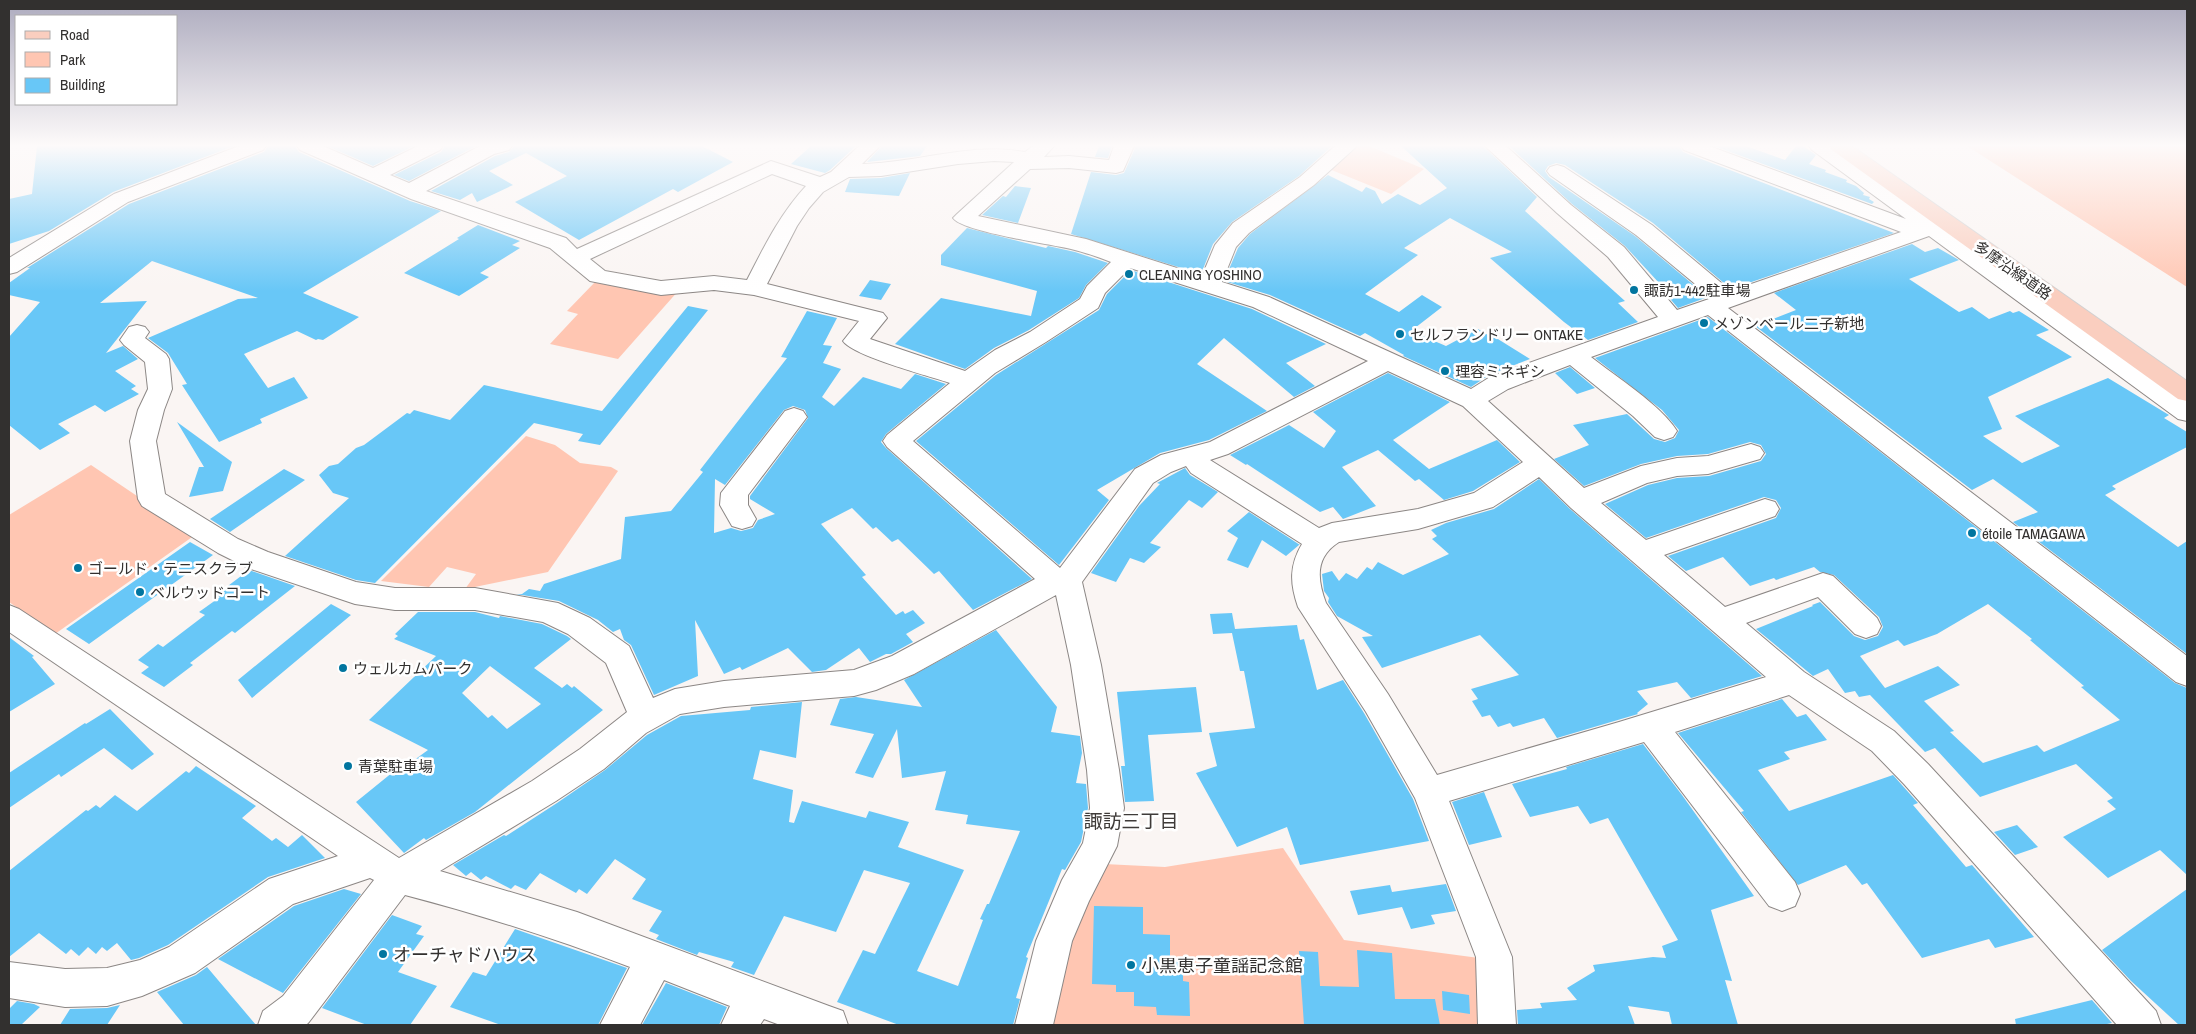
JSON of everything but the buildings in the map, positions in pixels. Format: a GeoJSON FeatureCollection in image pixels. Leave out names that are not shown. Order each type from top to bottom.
{"type":"FeatureCollection","features":[{"type":"Feature","properties":{"kind":"main road","name":"多摩沿線道路"},"geometry":{"type":"LineString","coordinates":[[1907,194],[2187,393]]}},
{"type":"Feature","properties":{"kind":"street"},"geometry":{"type":"LineString","coordinates":[[9,267],[121,198],[131,194]]}},
{"type":"Feature","properties":{"kind":"street"},"geometry":{"type":"LineString","coordinates":[[419,194],[558,243],[598,276],[661,288],[714,283],[754,288],[875,318],[855,341],[875,350],[969,381]]}},
{"type":"Feature","properties":{"kind":"street"},"geometry":{"type":"LineString","coordinates":[[574,258],[712,194]]}},
{"type":"Feature","properties":{"kind":"street"},"geometry":{"type":"LineString","coordinates":[[754,288],[786,226],[800,204],[810,194]]}},
{"type":"Feature","properties":{"kind":"street"},"geometry":{"type":"LineString","coordinates":[[991,194],[964,218],[977,223],[1078,244],[1261,302],[1472,400],[1581,501],[1793,681],[1883,741],[1916,774],[2142,1025]]}},
{"type":"Feature","properties":{"kind":"street"},"geometry":{"type":"LineString","coordinates":[[1210,285],[1226,245],[1241,228],[1288,194]]}},
{"type":"Feature","properties":{"kind":"street"},"geometry":{"type":"LineString","coordinates":[[1548,194],[1616,252],[1673,320]]}},
{"type":"Feature","properties":{"kind":"street"},"geometry":{"type":"LineString","coordinates":[[1591,194],[1644,230],[1720,304],[2187,673]]}},
{"type":"Feature","properties":{"kind":"street"},"geometry":{"type":"LineString","coordinates":[[1828,194],[1926,229]]}},
{"type":"Feature","properties":{"kind":"street"},"geometry":{"type":"LineString","coordinates":[[1881,194],[1926,229],[2187,413]]}},
{"type":"Feature","properties":{"kind":"street"},"geometry":{"type":"LineString","coordinates":[[1472,400],[1500,383],[1573,355],[1926,229]]}},
{"type":"Feature","properties":{"kind":"street"},"geometry":{"type":"LineString","coordinates":[[1034,1025],[1054,941],[1075,892],[1100,846],[1107,808],[1103,770],[1086,666],[1063,581],[896,441],[1004,355],[1038,337],[1090,303],[1095,291],[1126,259]]}},
{"type":"Feature","properties":{"kind":"street"},"geometry":{"type":"LineString","coordinates":[[137,332],[132,340],[157,360],[160,389],[151,410],[143,441],[152,499],[228,546],[258,560],[355,593],[395,598],[475,599],[548,611],[579,626],[618,656],[646,717]]}},
{"type":"Feature","properties":{"kind":"street"},"geometry":{"type":"LineString","coordinates":[[1573,355],[1642,410],[1664,431]]}},
{"type":"Feature","properties":{"kind":"street"},"geometry":{"type":"LineString","coordinates":[[9,980],[65,988],[107,987],[142,978],[182,960],[282,892],[386,869],[544,791],[592,759],[635,723],[675,702],[724,694],[854,683],[876,677],[915,658],[1049,585],[1063,581],[1144,476],[1163,463],[1219,448],[1388,362]]}},
{"type":"Feature","properties":{"kind":"street"},"geometry":{"type":"LineString","coordinates":[[742,519],[734,504],[734,493],[794,417]]}},
{"type":"Feature","properties":{"kind":"street"},"geometry":{"type":"LineString","coordinates":[[1581,501],[1641,475],[1677,467],[1708,465],[1751,453]]}},
{"type":"Feature","properties":{"kind":"street"},"geometry":{"type":"LineString","coordinates":[[1192,455],[1200,466],[1319,541]]}},
{"type":"Feature","properties":{"kind":"street"},"geometry":{"type":"LineString","coordinates":[[1496,1025],[1494,957],[1429,792],[1377,702],[1313,607],[1307,591],[1305,572],[1308,557],[1319,541],[1332,534],[1418,519],[1483,500],[1540,464]]}},
{"type":"Feature","properties":{"kind":"street"},"geometry":{"type":"LineString","coordinates":[[1642,552],[1765,509]]}},
{"type":"Feature","properties":{"kind":"street"},"geometry":{"type":"LineString","coordinates":[[1721,620],[1823,584],[1866,626]]}},
{"type":"Feature","properties":{"kind":"street"},"geometry":{"type":"LineString","coordinates":[[9,617],[386,869],[570,927],[655,959],[747,1011],[829,1025]]}},
{"type":"Feature","properties":{"kind":"street"},"geometry":{"type":"LineString","coordinates":[[1429,792],[1651,726],[1793,681]]}},
{"type":"Feature","properties":{"kind":"street"},"geometry":{"type":"LineString","coordinates":[[1651,726],[1782,894]]}},
{"type":"Feature","properties":{"kind":"street"},"geometry":{"type":"LineString","coordinates":[[277,1025],[296,1009],[386,869]]}},
{"type":"Feature","properties":{"kind":"street"},"geometry":{"type":"LineString","coordinates":[[619,1025],[655,959]]}},
{"type":"Feature","properties":{"kind":"green space"},"geometry":{"type":"Polygon","coordinates":[[[2042,194],[2187,194],[2187,287],[2042,194]]]}},
{"type":"Feature","properties":{"kind":"green space"},"geometry":{"type":"Polygon","coordinates":[[[596,281],[679,290],[618,359],[550,344],[578,314],[567,311],[596,281]]]}},
{"type":"Feature","properties":{"kind":"green space"},"geometry":{"type":"Polygon","coordinates":[[[526,436],[555,445],[580,463],[611,467],[618,471],[548,572],[465,589],[476,574],[447,567],[429,587],[381,581],[526,436]]]}},
{"type":"Feature","properties":{"kind":"green space","name":"ゴールド・テニスクラブ"},"geometry":{"type":"Polygon","coordinates":[[[91,465],[195,535],[55,634],[9,602],[9,515],[91,465]]]}},
{"type":"Feature","properties":{"kind":"green space"},"geometry":{"type":"Polygon","coordinates":[[[1283,848],[1344,940],[1479,958],[1479,1025],[1052,1025],[1068,940],[1104,864],[1165,867],[1283,848]]]}},
{"type":"Feature","properties":{"kind":"place","name":"CLEANING YOSHINO"},"geometry":{"type":"Point","coordinates":[1129,274]}},
{"type":"Feature","properties":{"kind":"place","name":"諏訪1-442駐車場"},"geometry":{"type":"Point","coordinates":[1634,290]}},
{"type":"Feature","properties":{"kind":"place","name":"メゾンベール二子新地"},"geometry":{"type":"Point","coordinates":[1704,323]}},
{"type":"Feature","properties":{"kind":"place","name":"セルフランドリー ONTAKE"},"geometry":{"type":"Point","coordinates":[1400,334]}},
{"type":"Feature","properties":{"kind":"place","name":"理容ミネギシ"},"geometry":{"type":"Point","coordinates":[1445,371]}},
{"type":"Feature","properties":{"kind":"place","name":"étoile TAMAGAWA"},"geometry":{"type":"Point","coordinates":[1972,533]}},
{"type":"Feature","properties":{"kind":"place","name":"ゴールド・テニスクラブ"},"geometry":{"type":"Point","coordinates":[78,568]}},
{"type":"Feature","properties":{"kind":"place","name":"ベルウッドコート"},"geometry":{"type":"Point","coordinates":[140,592]}},
{"type":"Feature","properties":{"kind":"place","name":"ウェルカムパーク"},"geometry":{"type":"Point","coordinates":[343,668]}},
{"type":"Feature","properties":{"kind":"place","name":"青葉駐車場"},"geometry":{"type":"Point","coordinates":[348,766]}},
{"type":"Feature","properties":{"kind":"place","name":"オーチャドハウス"},"geometry":{"type":"Point","coordinates":[383,954]}},
{"type":"Feature","properties":{"kind":"place","name":"小黒恵子童謡記念館"},"geometry":{"type":"Point","coordinates":[1131,965]}},
{"type":"Feature","properties":{"kind":"district","name":"諏訪三丁目"},"geometry":{"type":"Point","coordinates":[1131,821]}}]}
